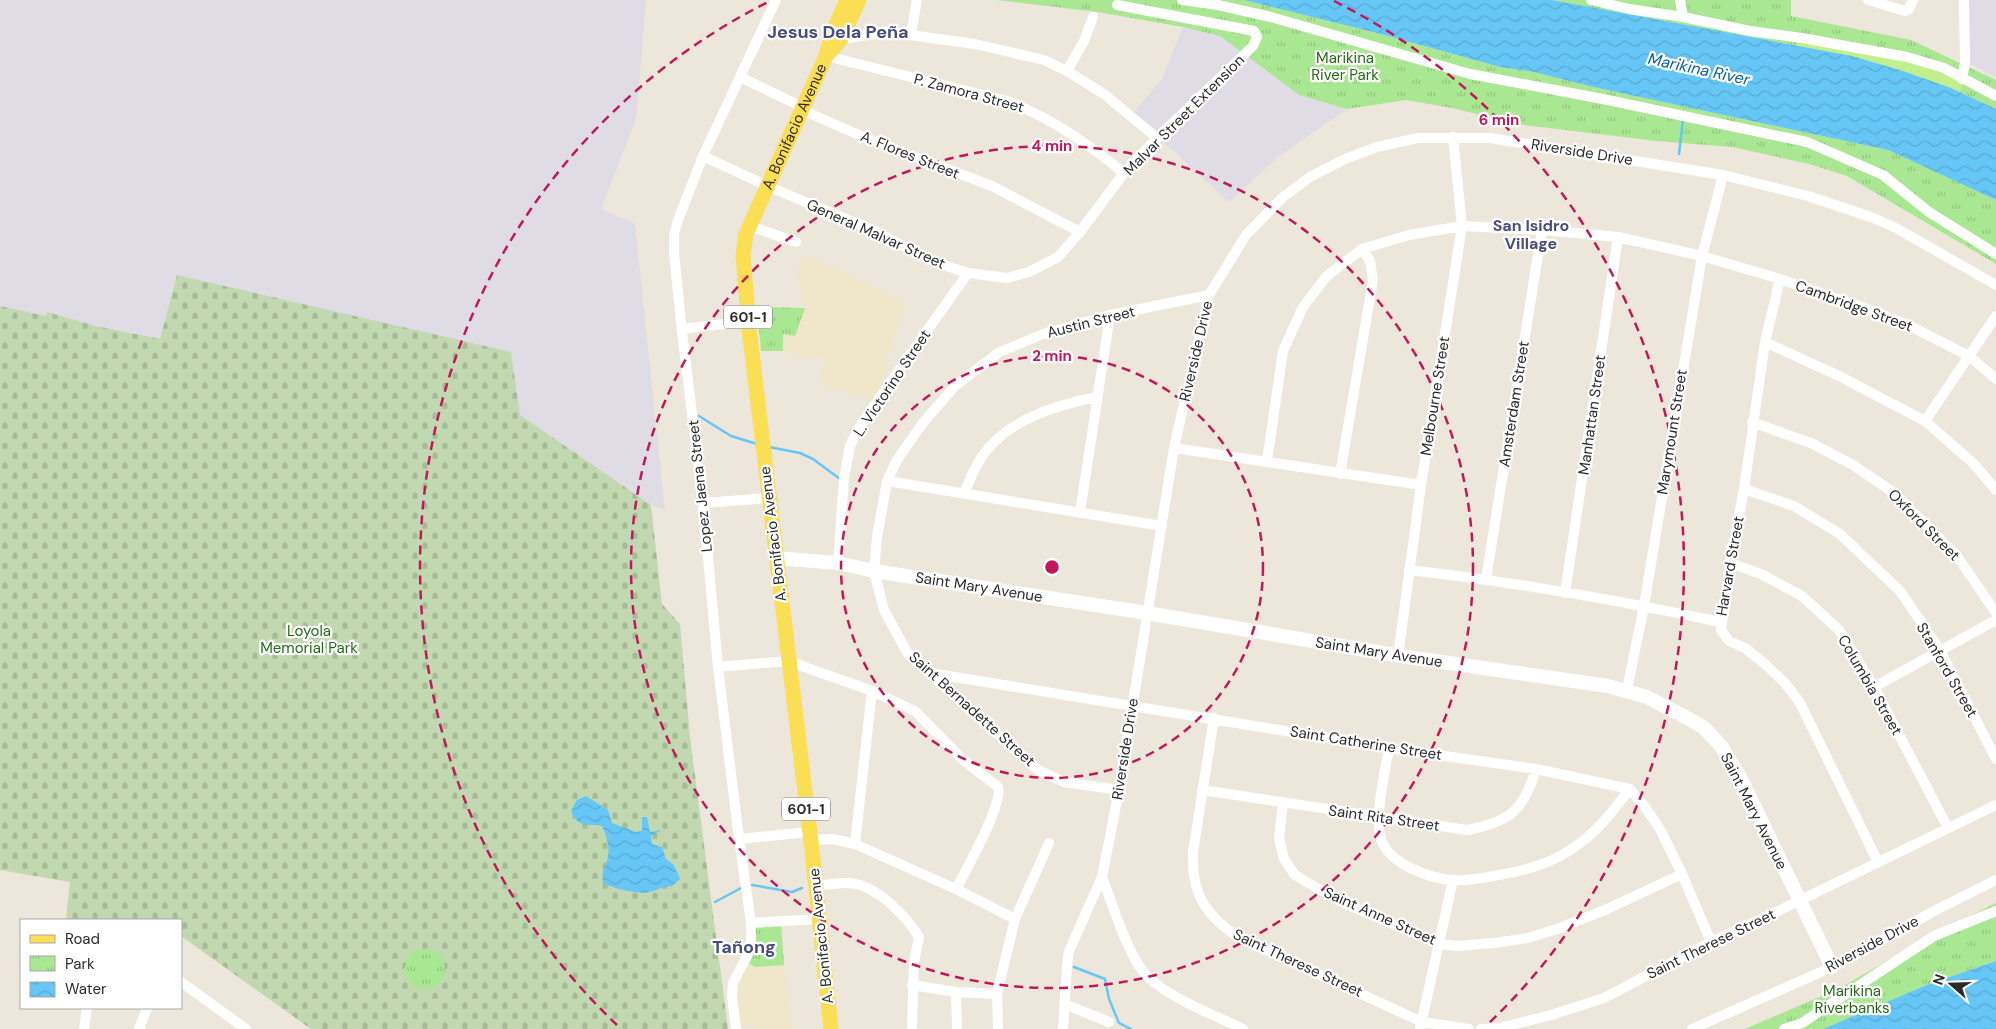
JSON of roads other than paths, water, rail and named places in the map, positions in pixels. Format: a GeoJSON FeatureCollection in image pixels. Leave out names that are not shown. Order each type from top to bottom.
{"type":"FeatureCollection","features":[{"type":"Feature","properties":{"kind":"main road","name":"A. Bonifacio Avenue"},"geometry":{"type":"LineString","coordinates":[[826,56],[841,39],[847,0]]}},
{"type":"Feature","properties":{"kind":"main road","name":"A. Bonifacio Avenue"},"geometry":{"type":"LineString","coordinates":[[831,1029],[820,919],[748,320],[743,250],[746,234],[826,56],[843,22],[859,0]]}},
{"type":"Feature","properties":{"kind":"street","name":"Lopez Jaena Street"},"geometry":{"type":"LineString","coordinates":[[736,1029],[732,997],[733,983],[751,942],[751,923],[718,667],[703,503],[674,253],[674,234],[703,156],[776,0]]}},
{"type":"Feature","properties":{"kind":"street"},"geometry":{"type":"LineString","coordinates":[[911,34],[917,0]]}},
{"type":"Feature","properties":{"kind":"street"},"geometry":{"type":"LineString","coordinates":[[1182,0],[1218,5],[1271,17],[1470,74],[1603,98],[1790,137],[1849,159],[1883,175],[1929,212],[1996,254]]}},
{"type":"Feature","properties":{"kind":"street"},"geometry":{"type":"LineString","coordinates":[[1591,0],[1750,31],[1802,38],[1907,57],[1944,68],[1996,96]]}},
{"type":"Feature","properties":{"kind":"street"},"geometry":{"type":"LineString","coordinates":[[1680,0],[1682,17]]}},
{"type":"Feature","properties":{"kind":"street"},"geometry":{"type":"LineString","coordinates":[[1868,0],[1905,11],[1909,9],[1912,0]]}},
{"type":"Feature","properties":{"kind":"street"},"geometry":{"type":"LineString","coordinates":[[1962,79],[1965,63],[1964,0]]}},
{"type":"Feature","properties":{"kind":"street","name":"Malvar Street Extension"},"geometry":{"type":"LineString","coordinates":[[968,273],[1007,278],[1029,272],[1058,257],[1080,232],[1124,172],[1253,46],[1257,34],[1254,31],[1117,5]]}},
{"type":"Feature","properties":{"kind":"street"},"geometry":{"type":"LineString","coordinates":[[1068,71],[1084,41],[1093,17]]}},
{"type":"Feature","properties":{"kind":"street"},"geometry":{"type":"LineString","coordinates":[[841,39],[888,32],[911,34],[975,44],[1044,60],[1068,71],[1104,94],[1157,138]]}},
{"type":"Feature","properties":{"kind":"street","name":"P. Zamora Street"},"geometry":{"type":"LineString","coordinates":[[826,56],[1007,101],[1029,109],[1093,148],[1124,172]]}},
{"type":"Feature","properties":{"kind":"street","name":"A. Flores Street"},"geometry":{"type":"LineString","coordinates":[[740,77],[802,108],[810,114],[868,139],[992,186],[1080,232]]}},
{"type":"Feature","properties":{"kind":"street","name":"Melbourne Street"},"geometry":{"type":"LineString","coordinates":[[1398,656],[1421,486],[1462,226],[1453,137]]}},
{"type":"Feature","properties":{"kind":"street","name":"Riverside Drive"},"geometry":{"type":"LineString","coordinates":[[1063,1029],[1066,966],[1069,951],[1102,877],[1119,790],[1174,448],[1209,295],[1246,235],[1283,197],[1310,177],[1345,159],[1377,147],[1418,138],[1490,138],[1723,175],[1808,196],[1871,217],[1896,228],[1996,285]]}},
{"type":"Feature","properties":{"kind":"street","name":"General Malvar Street"},"geometry":{"type":"LineString","coordinates":[[703,156],[767,186],[873,230],[931,261],[968,273]]}},
{"type":"Feature","properties":{"kind":"street","name":"Marymount Street"},"geometry":{"type":"LineString","coordinates":[[1627,690],[1644,606],[1702,256],[1723,175]]}},
{"type":"Feature","properties":{"kind":"street"},"geometry":{"type":"LineString","coordinates":[[750,226],[796,242]]}},
{"type":"Feature","properties":{"kind":"street","name":"Cambridge Street"},"geometry":{"type":"LineString","coordinates":[[1362,249],[1409,235],[1462,226],[1542,230],[1618,237],[1702,256],[1780,279],[1879,312],[1969,356],[1996,379]]}},
{"type":"Feature","properties":{"kind":"street","name":"Amsterdam Street"},"geometry":{"type":"LineString","coordinates":[[1486,579],[1542,230]]}},
{"type":"Feature","properties":{"kind":"street","name":"Manhattan Street"},"geometry":{"type":"LineString","coordinates":[[1565,593],[1618,237]]}},
{"type":"Feature","properties":{"kind":"street"},"geometry":{"type":"LineString","coordinates":[[1266,462],[1283,351],[1303,307],[1327,276],[1362,249],[1370,261],[1373,280],[1340,474]]}},
{"type":"Feature","properties":{"kind":"street","name":"L. Victorino Street"},"geometry":{"type":"LineString","coordinates":[[838,563],[844,478],[850,446],[858,429],[968,273]]}},
{"type":"Feature","properties":{"kind":"street","name":"Harvard Street"},"geometry":{"type":"LineString","coordinates":[[1780,279],[1765,342],[1752,422],[1744,489],[1720,630],[1729,641],[1745,648],[1765,664],[1785,683],[1800,703],[1878,862]]}},
{"type":"Feature","properties":{"kind":"street","name":"Austin Street"},"geometry":{"type":"LineString","coordinates":[[874,571],[877,537],[887,480],[897,460],[922,424],[955,386],[998,353],[1043,334],[1110,315],[1209,295]]}},
{"type":"Feature","properties":{"kind":"street"},"geometry":{"type":"LineString","coordinates":[[1080,513],[1096,397],[1110,315]]}},
{"type":"Feature","properties":{"kind":"street"},"geometry":{"type":"LineString","coordinates":[[1925,421],[1996,316]]}},
{"type":"Feature","properties":{"kind":"street"},"geometry":{"type":"LineString","coordinates":[[682,329],[748,320]]}},
{"type":"Feature","properties":{"kind":"street"},"geometry":{"type":"LineString","coordinates":[[1765,342],[1839,376],[1925,421],[1974,464],[1996,490]]}},
{"type":"Feature","properties":{"kind":"street"},"geometry":{"type":"LineString","coordinates":[[964,493],[981,458],[1000,437],[1036,413],[1096,397]]}},
{"type":"Feature","properties":{"kind":"street","name":"Oxford Street"},"geometry":{"type":"LineString","coordinates":[[1752,422],[1813,444],[1853,464],[1894,493],[1958,556],[1996,613]]}},
{"type":"Feature","properties":{"kind":"street"},"geometry":{"type":"LineString","coordinates":[[1174,448],[1421,486]]}},
{"type":"Feature","properties":{"kind":"street"},"geometry":{"type":"LineString","coordinates":[[887,480],[1162,526]]}},
{"type":"Feature","properties":{"kind":"street","name":"Stanford Street"},"geometry":{"type":"LineString","coordinates":[[1744,489],[1794,506],[1840,534],[1900,591],[1940,650],[1996,759]]}},
{"type":"Feature","properties":{"kind":"street"},"geometry":{"type":"LineString","coordinates":[[703,503],[769,498]]}},
{"type":"Feature","properties":{"kind":"street","name":"Saint Mary Avenue"},"geometry":{"type":"LineString","coordinates":[[776,558],[838,563],[874,571],[1147,613],[1398,656],[1627,690],[1662,703],[1704,728],[1721,746],[1740,777],[1832,967]]}},
{"type":"Feature","properties":{"kind":"street","name":"Columbia Street"},"geometry":{"type":"LineString","coordinates":[[1730,563],[1761,574],[1802,596],[1839,630],[1874,687],[1948,828]]}},
{"type":"Feature","properties":{"kind":"street"},"geometry":{"type":"LineString","coordinates":[[1409,570],[1486,579],[1644,606],[1720,622]]}},
{"type":"Feature","properties":{"kind":"street","name":"Saint Bernadette Street"},"geometry":{"type":"LineString","coordinates":[[874,571],[884,610],[908,654],[1038,770],[1064,782],[1119,790]]}},
{"type":"Feature","properties":{"kind":"street"},"geometry":{"type":"LineString","coordinates":[[1874,687],[1996,620]]}},
{"type":"Feature","properties":{"kind":"street"},"geometry":{"type":"LineString","coordinates":[[718,667],[788,660],[872,691],[915,711],[962,759],[998,787],[998,797],[983,837],[956,889]]}},
{"type":"Feature","properties":{"kind":"street","name":"Saint Catherine Street"},"geometry":{"type":"LineString","coordinates":[[930,673],[1389,748],[1536,769],[1630,789]]}},
{"type":"Feature","properties":{"kind":"street"},"geometry":{"type":"LineString","coordinates":[[855,844],[872,691]]}},
{"type":"Feature","properties":{"kind":"street","name":"Saint Therese Street"},"geometry":{"type":"LineString","coordinates":[[1214,718],[1193,852],[1192,871],[1200,901],[1209,914],[1238,937],[1421,1025],[1469,1029]]}},
{"type":"Feature","properties":{"kind":"street"},"geometry":{"type":"LineString","coordinates":[[1389,748],[1378,817],[1381,840],[1386,850],[1395,860],[1414,870],[1453,880],[1487,877],[1542,864],[1578,845],[1602,824],[1630,789],[1645,806],[1660,829],[1682,874],[1711,942]]}},
{"type":"Feature","properties":{"kind":"street","name":"Saint Rita Street"},"geometry":{"type":"LineString","coordinates":[[1202,790],[1467,830],[1488,826],[1500,821],[1519,807],[1526,798],[1536,769]]}},
{"type":"Feature","properties":{"kind":"street","name":"Saint Anne Street"},"geometry":{"type":"LineString","coordinates":[[1283,802],[1279,838],[1284,859],[1296,875],[1339,901],[1439,944],[1458,946],[1494,943],[1535,935],[1605,910],[1682,874]]}},
{"type":"Feature","properties":{"kind":"street"},"geometry":{"type":"LineString","coordinates":[[1799,901],[1996,805]]}},
{"type":"Feature","properties":{"kind":"street"},"geometry":{"type":"LineString","coordinates":[[739,839],[810,836],[855,844],[956,889],[1015,919]]}},
{"type":"Feature","properties":{"kind":"street"},"geometry":{"type":"LineString","coordinates":[[998,1029],[997,994],[1015,919],[1049,843]]}},
{"type":"Feature","properties":{"kind":"street"},"geometry":{"type":"LineString","coordinates":[[1102,877],[1129,947],[1145,975],[1170,993],[1243,1029]]}},
{"type":"Feature","properties":{"kind":"street"},"geometry":{"type":"LineString","coordinates":[[1421,1025],[1453,880]]}},
{"type":"Feature","properties":{"kind":"street","name":"Riverside Drive"},"geometry":{"type":"LineString","coordinates":[[1692,1029],[1832,967],[1936,910],[1996,880]]}},
{"type":"Feature","properties":{"kind":"street"},"geometry":{"type":"LineString","coordinates":[[816,886],[848,883],[863,886],[905,916],[919,937],[912,985],[912,1029]]}},
{"type":"Feature","properties":{"kind":"street","name":"Saint Therese Street"},"geometry":{"type":"LineString","coordinates":[[1481,1029],[1499,1028],[1550,1015],[1604,998],[1711,942],[1799,901]]}},
{"type":"Feature","properties":{"kind":"street"},"geometry":{"type":"LineString","coordinates":[[1784,1029],[1802,1023],[1934,936],[1996,911]]}},
{"type":"Feature","properties":{"kind":"street"},"geometry":{"type":"LineString","coordinates":[[751,923],[820,919]]}},
{"type":"Feature","properties":{"kind":"street"},"geometry":{"type":"LineString","coordinates":[[182,983],[246,1029]]}},
{"type":"Feature","properties":{"kind":"street"},"geometry":{"type":"LineString","coordinates":[[912,985],[956,992],[997,994]]}},
{"type":"Feature","properties":{"kind":"street"},"geometry":{"type":"LineString","coordinates":[[956,992],[956,1029]]}},
{"type":"Feature","properties":{"kind":"street"},"geometry":{"type":"LineString","coordinates":[[1064,1004],[1109,1022]]}},
{"type":"Feature","properties":{"kind":"street"},"geometry":{"type":"LineString","coordinates":[[84,1029],[87,1009]]}},
{"type":"Feature","properties":{"kind":"street"},"geometry":{"type":"LineString","coordinates":[[139,1029],[147,1009]]}},
{"type":"Feature","properties":{"kind":"water","name":"Marikina River"},"geometry":{"type":"Polygon","coordinates":[[[1244,0],[1552,0],[1852,56],[1951,88],[1996,109],[1996,200],[1888,150],[1593,87],[1534,72],[1500,67],[1377,33],[1244,0]]]}},
{"type":"Feature","properties":{"kind":"water"},"geometry":{"type":"Polygon","coordinates":[[[586,796],[608,810],[612,823],[636,832],[642,831],[642,817],[647,817],[650,832],[661,830],[651,836],[652,844],[662,847],[666,859],[674,865],[680,879],[672,886],[645,893],[613,887],[603,883],[603,871],[608,853],[607,841],[602,826],[580,823],[571,811],[577,800],[586,796]]]}},
{"type":"Feature","properties":{"kind":"water"},"geometry":{"type":"Polygon","coordinates":[[[1996,961],[1996,1029],[1823,1029],[1929,984],[1996,961]]]}},
{"type":"Feature","properties":{"kind":"waterway"},"geometry":{"type":"LineString","coordinates":[[1679,154],[1683,119]]}},
{"type":"Feature","properties":{"kind":"waterway"},"geometry":{"type":"LineString","coordinates":[[699,416],[731,436],[757,444]]}},
{"type":"Feature","properties":{"kind":"waterway"},"geometry":{"type":"LineString","coordinates":[[769,447],[800,453],[813,459],[840,479]]}},
{"type":"Feature","properties":{"kind":"waterway"},"geometry":{"type":"LineString","coordinates":[[752,885],[792,892],[802,888]]}},
{"type":"Feature","properties":{"kind":"waterway"},"geometry":{"type":"LineString","coordinates":[[715,902],[741,888]]}},
{"type":"Feature","properties":{"kind":"waterway"},"geometry":{"type":"LineString","coordinates":[[1074,967],[1105,979],[1109,999],[1119,1023],[1131,1029]]}},
{"type":"Feature","properties":{"kind":"district","name":"Jesus Dela Peña"},"geometry":{"type":"Point","coordinates":[838,32]}},
{"type":"Feature","properties":{"kind":"district","name":"San Isidro Village"},"geometry":{"type":"Point","coordinates":[1531,234]}},
{"type":"Feature","properties":{"kind":"district","name":"Tañong"},"geometry":{"type":"Point","coordinates":[744,947]}},
{"type":"Feature","properties":{"kind":"park label","name":"Marikina River Park"},"geometry":{"type":"Point","coordinates":[1345,66]}},
{"type":"Feature","properties":{"kind":"park label","name":"Loyola Memorial Park"},"geometry":{"type":"Point","coordinates":[309,640]}},
{"type":"Feature","properties":{"kind":"park label","name":"Marikina Riverbanks"},"geometry":{"type":"Point","coordinates":[1852,1000]}}]}
